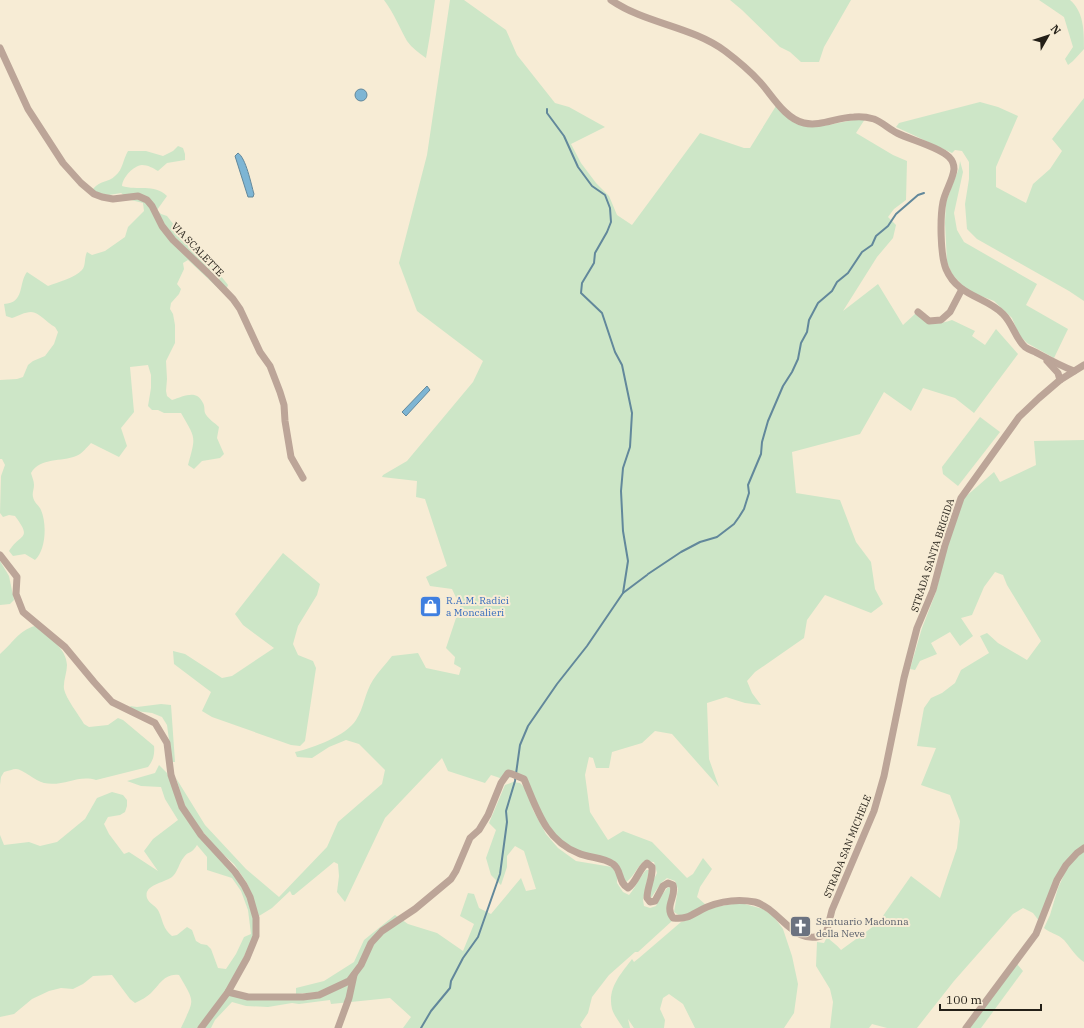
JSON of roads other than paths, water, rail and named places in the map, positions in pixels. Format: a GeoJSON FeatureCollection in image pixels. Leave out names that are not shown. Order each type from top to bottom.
{"type":"FeatureCollection","features":[{"type":"Feature","properties":{"kind":"street"},"geometry":{"type":"LineString","coordinates":[[611,0],[620,7],[640,16],[713,43],[745,67],[794,119],[804,123],[815,124],[852,117],[866,117],[876,120],[895,132],[936,149],[949,157],[954,163],[954,171],[943,201],[941,222],[942,248],[946,268],[950,276],[962,289],[994,306],[1010,322],[1016,335],[1027,349],[1074,372]]}},
{"type":"Feature","properties":{"kind":"street","name":"VIA SCALETTE"},"geometry":{"type":"LineString","coordinates":[[0,48],[28,109],[60,158],[81,183],[91,192],[102,197],[113,199],[138,196],[147,200],[152,206],[162,226],[173,240],[233,299],[240,309],[260,352],[270,366],[284,405],[290,452],[294,463],[303,478]]}},
{"type":"Feature","properties":{"kind":"street"},"geometry":{"type":"LineString","coordinates":[[918,312],[929,320],[941,320],[950,312],[962,289]]}},
{"type":"Feature","properties":{"kind":"street"},"geometry":{"type":"LineString","coordinates":[[1041,356],[1058,373],[1060,380]]}},
{"type":"Feature","properties":{"kind":"street","name":"STRADA SANTA BRIGIDA"},"geometry":{"type":"LineString","coordinates":[[918,628],[933,590],[947,538],[961,498],[1019,417],[1060,380],[1084,365]]}},
{"type":"Feature","properties":{"kind":"street"},"geometry":{"type":"LineString","coordinates":[[0,555],[17,577],[16,594],[23,612],[65,646],[112,702],[155,723],[168,743],[171,775],[182,807],[212,849],[227,862],[244,885],[250,897],[256,918],[256,936],[247,958],[228,992],[201,1028]]}},
{"type":"Feature","properties":{"kind":"street","name":"STRADA SAN MICHELE"},"geometry":{"type":"LineString","coordinates":[[354,975],[361,965],[371,943],[382,931],[415,909],[451,879],[470,838],[479,830],[488,815],[500,783],[508,773],[524,779],[542,821],[552,836],[560,844],[579,854],[614,864],[620,873],[624,886],[628,888],[632,885],[643,866],[647,863],[652,867],[653,875],[647,891],[647,898],[650,902],[654,901],[663,886],[668,883],[673,885],[675,890],[670,907],[670,914],[673,918],[687,918],[707,907],[725,902],[743,900],[765,906],[792,930],[800,934],[808,936],[822,936],[826,934],[832,910],[874,811],[884,776],[904,678],[918,628]]}},
{"type":"Feature","properties":{"kind":"street"},"geometry":{"type":"LineString","coordinates":[[966,1028],[1036,934],[1057,880],[1066,865],[1084,848]]}},
{"type":"Feature","properties":{"kind":"street"},"geometry":{"type":"LineString","coordinates":[[228,992],[248,997],[303,997],[319,995],[342,985],[354,975]]}},
{"type":"Feature","properties":{"kind":"street"},"geometry":{"type":"LineString","coordinates":[[338,1028],[349,998],[354,975]]}},
{"type":"Feature","properties":{"kind":"water"},"geometry":{"type":"Polygon","coordinates":[[[363,89],[366,90],[366,100],[359,101],[356,100],[355,93],[356,90],[363,89]]]}},
{"type":"Feature","properties":{"kind":"water"},"geometry":{"type":"Polygon","coordinates":[[[238,153],[241,156],[248,172],[254,194],[253,197],[248,197],[235,156],[238,153]]]}},
{"type":"Feature","properties":{"kind":"water"},"geometry":{"type":"Polygon","coordinates":[[[427,386],[430,390],[406,416],[402,412],[427,386]]]}},
{"type":"Feature","properties":{"kind":"waterway"},"geometry":{"type":"LineString","coordinates":[[547,109],[547,113],[564,136],[578,167],[592,186],[605,195],[610,208],[611,222],[595,253],[594,263],[582,283],[581,293],[602,313],[615,352],[622,365],[632,413],[630,447],[623,468],[621,491],[623,531],[628,561],[623,593]]}},
{"type":"Feature","properties":{"kind":"waterway"},"geometry":{"type":"LineString","coordinates":[[648,574],[681,552],[700,542],[717,537],[734,524],[744,509],[749,493],[748,485],[761,454],[762,442],[768,421],[783,386],[798,359],[801,343],[807,332],[809,320],[818,303],[832,291],[837,282],[848,273],[862,252],[872,245],[876,236],[888,226],[896,214],[918,195],[924,193]]}},
{"type":"Feature","properties":{"kind":"waterway"},"geometry":{"type":"LineString","coordinates":[[421,1028],[431,1011],[450,988],[451,981],[463,958],[478,937],[500,874],[507,822],[506,811],[515,781],[520,745],[528,726],[557,684],[587,646],[623,593],[647,575]]}},
{"type":"Feature","properties":{"kind":"place","name":"R.A.M. Radici a Moncalieri"},"geometry":{"type":"Point","coordinates":[431,606]}},
{"type":"Feature","properties":{"kind":"place","name":"Santuario Madonna della Neve"},"geometry":{"type":"Point","coordinates":[801,927]}}]}
